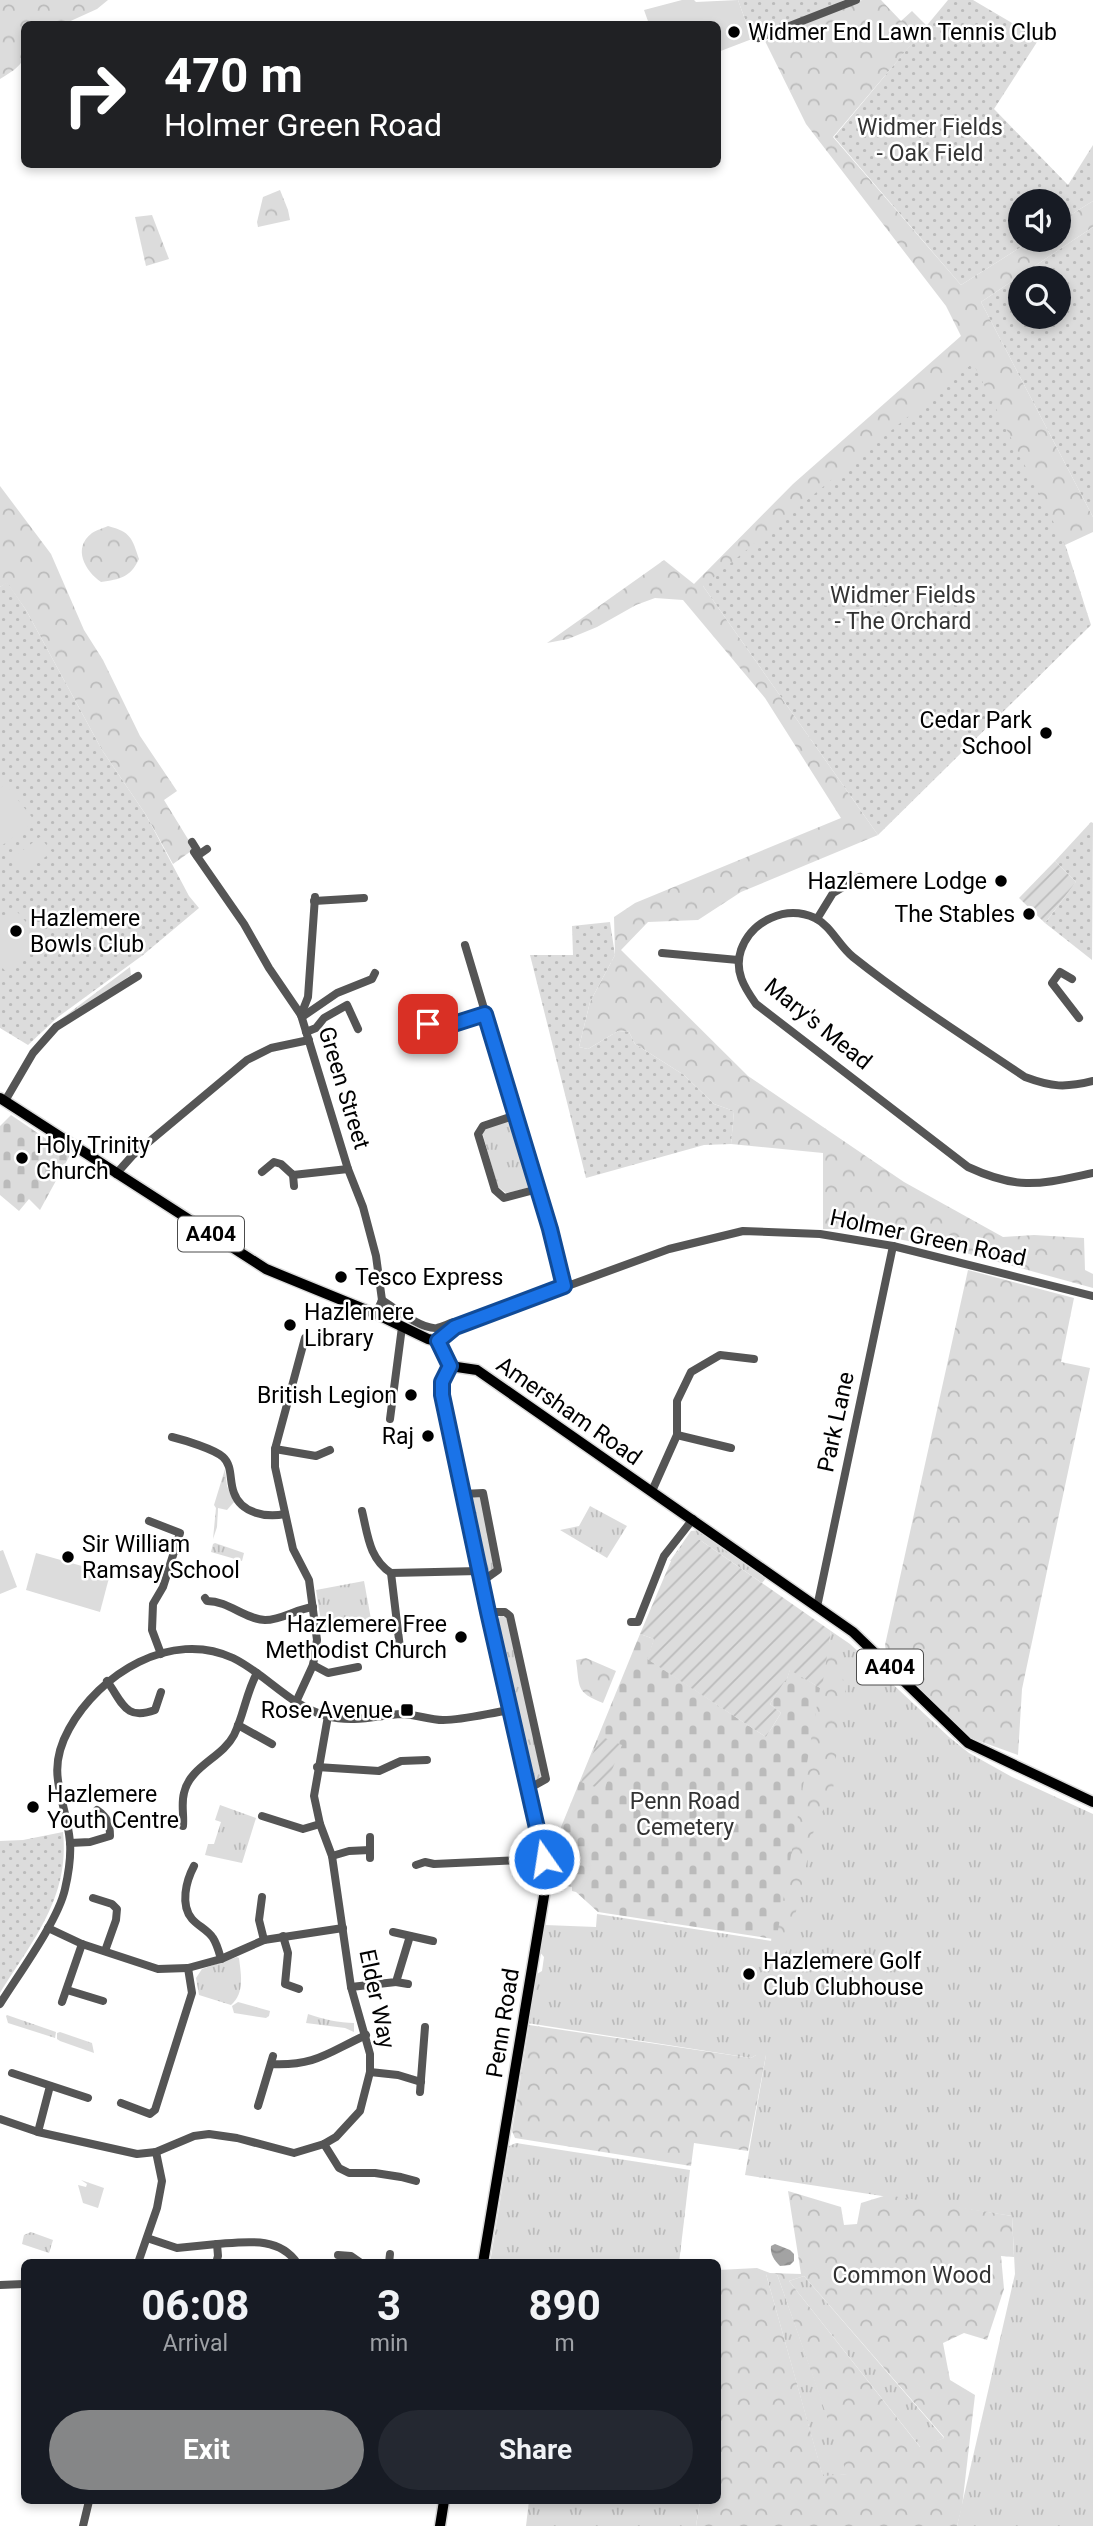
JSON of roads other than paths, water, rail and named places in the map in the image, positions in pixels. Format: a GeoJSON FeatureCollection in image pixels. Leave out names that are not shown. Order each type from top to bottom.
{"type":"FeatureCollection","features":[{"type":"Feature","properties":{"kind":"main road","name":"A404"},"geometry":{"type":"LineString","coordinates":[[2,1100],[265,1269],[438,1341]]}},
{"type":"Feature","properties":{"kind":"main road"},"geometry":{"type":"LineString","coordinates":[[438,1341],[450,1366]]}},
{"type":"Feature","properties":{"kind":"main road","name":"Amersham Road"},"geometry":{"type":"LineString","coordinates":[[450,1366],[477,1370],[853,1632],[968,1742],[1092,1797]]}},
{"type":"Feature","properties":{"kind":"main road","name":"Penn Road"},"geometry":{"type":"LineString","coordinates":[[450,1366],[442,1382],[442,1395],[544,1859],[546,1884],[484,2259]]}},
{"type":"Feature","properties":{"kind":"main road"},"geometry":{"type":"LineString","coordinates":[[440,2526],[444,2504]]}},
{"type":"Feature","properties":{"kind":"street"},"geometry":{"type":"LineString","coordinates":[[759,38],[856,0]]}},
{"type":"Feature","properties":{"kind":"street","name":"Green Street"},"geometry":{"type":"LineString","coordinates":[[192,842],[197,850],[194,852],[244,924],[269,968],[302,1016],[348,1169],[363,1207],[376,1256],[382,1300]]}},
{"type":"Feature","properties":{"kind":"street"},"geometry":{"type":"LineString","coordinates":[[197,856],[207,849]]}},
{"type":"Feature","properties":{"kind":"street"},"geometry":{"type":"LineString","coordinates":[[817,919],[833,893],[860,877]]}},
{"type":"Feature","properties":{"kind":"street"},"geometry":{"type":"LineString","coordinates":[[302,1016],[308,997],[314,899],[363,898]]}},
{"type":"Feature","properties":{"kind":"street"},"geometry":{"type":"LineString","coordinates":[[662,953],[738,961],[745,940],[755,927],[773,916],[791,913],[817,919],[850,955],[1025,1077],[1048,1086],[1071,1086],[1093,1081]]}},
{"type":"Feature","properties":{"kind":"street"},"geometry":{"type":"LineString","coordinates":[[465,945],[564,1286]]}},
{"type":"Feature","properties":{"kind":"street","name":"Mary's Mead"},"geometry":{"type":"LineString","coordinates":[[738,961],[742,984],[756,1004],[968,1167],[995,1179],[1024,1184],[1093,1173]]}},
{"type":"Feature","properties":{"kind":"street"},"geometry":{"type":"LineString","coordinates":[[1073,979],[1060,972],[1052,983],[1079,1018]]}},
{"type":"Feature","properties":{"kind":"street"},"geometry":{"type":"LineString","coordinates":[[302,1016],[337,993],[360,988],[373,979],[375,973]]}},
{"type":"Feature","properties":{"kind":"street"},"geometry":{"type":"LineString","coordinates":[[2,1100],[33,1053],[56,1027],[138,976]]}},
{"type":"Feature","properties":{"kind":"street"},"geometry":{"type":"LineString","coordinates":[[116,1174],[132,1156],[247,1060],[271,1048],[307,1036],[324,1018],[347,1005],[358,1029]]}},
{"type":"Feature","properties":{"kind":"street"},"geometry":{"type":"LineString","coordinates":[[438,1029],[485,1014]]}},
{"type":"Feature","properties":{"kind":"street"},"geometry":{"type":"LineString","coordinates":[[516,1115],[483,1126],[478,1134],[495,1190],[504,1198],[538,1189]]}},
{"type":"Feature","properties":{"kind":"street"},"geometry":{"type":"LineString","coordinates":[[262,1172],[274,1162],[281,1164],[293,1175],[294,1186]]}},
{"type":"Feature","properties":{"kind":"street"},"geometry":{"type":"LineString","coordinates":[[293,1175],[348,1169]]}},
{"type":"Feature","properties":{"kind":"street","name":"Holmer Green Road"},"geometry":{"type":"LineString","coordinates":[[438,1341],[464,1323],[564,1286],[669,1249],[743,1231],[820,1234],[893,1246],[1093,1296]]}},
{"type":"Feature","properties":{"kind":"street","name":"Park Lane"},"geometry":{"type":"LineString","coordinates":[[817,1607],[893,1246]]}},
{"type":"Feature","properties":{"kind":"street"},"geometry":{"type":"LineString","coordinates":[[376,1314],[382,1300],[427,1328],[436,1328],[454,1321],[464,1323]]}},
{"type":"Feature","properties":{"kind":"street"},"geometry":{"type":"LineString","coordinates":[[390,1419],[402,1327]]}},
{"type":"Feature","properties":{"kind":"street"},"geometry":{"type":"LineString","coordinates":[[296,1702],[313,1665],[317,1640],[309,1580],[293,1549],[275,1467],[275,1449],[305,1338]]}},
{"type":"Feature","properties":{"kind":"street"},"geometry":{"type":"LineString","coordinates":[[652,1491],[677,1435],[677,1401],[691,1372],[720,1355],[754,1359]]}},
{"type":"Feature","properties":{"kind":"street"},"geometry":{"type":"LineString","coordinates":[[677,1435],[731,1448]]}},
{"type":"Feature","properties":{"kind":"street"},"geometry":{"type":"LineString","coordinates":[[172,1437],[222,1456],[230,1467],[234,1494],[243,1507],[271,1517],[285,1514]]}},
{"type":"Feature","properties":{"kind":"street"},"geometry":{"type":"LineString","coordinates":[[275,1449],[316,1456],[330,1450]]}},
{"type":"Feature","properties":{"kind":"street"},"geometry":{"type":"LineString","coordinates":[[362,1511],[371,1551],[379,1565],[391,1573],[480,1576],[498,1570],[483,1493],[463,1494]]}},
{"type":"Feature","properties":{"kind":"street"},"geometry":{"type":"LineString","coordinates":[[631,1622],[638,1622],[664,1556],[693,1519]]}},
{"type":"Feature","properties":{"kind":"street"},"geometry":{"type":"LineString","coordinates":[[149,1521],[180,1533],[163,1587],[153,1604],[152,1630],[161,1654]]}},
{"type":"Feature","properties":{"kind":"street"},"geometry":{"type":"LineString","coordinates":[[391,1573],[400,1648]]}},
{"type":"Feature","properties":{"kind":"street"},"geometry":{"type":"LineString","coordinates":[[205,1598],[207,1601],[215,1601],[264,1620],[280,1618],[299,1608],[313,1607]]}},
{"type":"Feature","properties":{"kind":"street"},"geometry":{"type":"LineString","coordinates":[[488,1612],[505,1612],[510,1616],[546,1779],[528,1789]]}},
{"type":"Feature","properties":{"kind":"street"},"geometry":{"type":"LineString","coordinates":[[0,2004],[48,1928],[65,1891],[70,1843],[56,1778],[58,1758],[68,1729],[107,1681],[136,1663],[161,1654],[191,1648],[210,1650],[233,1658],[296,1702],[328,1716],[360,1720],[404,1714],[442,1720],[511,1710]]}},
{"type":"Feature","properties":{"kind":"street"},"geometry":{"type":"LineString","coordinates":[[313,1665],[328,1673],[358,1667]]}},
{"type":"Feature","properties":{"kind":"street"},"geometry":{"type":"LineString","coordinates":[[183,1826],[184,1789],[195,1771],[227,1745],[238,1725],[248,1689],[257,1673]]}},
{"type":"Feature","properties":{"kind":"street"},"geometry":{"type":"LineString","coordinates":[[107,1681],[129,1712],[140,1715],[155,1710],[161,1692]]}},
{"type":"Feature","properties":{"kind":"street","name":"Elder Way"},"geometry":{"type":"LineString","coordinates":[[156,2152],[194,2136],[209,2134],[294,2153],[324,2144],[336,2137],[360,2111],[370,2072],[370,2054],[351,1987],[332,1856],[320,1824],[314,1796],[328,1716]]}},
{"type":"Feature","properties":{"kind":"street"},"geometry":{"type":"LineString","coordinates":[[238,1725],[272,1744]]}},
{"type":"Feature","properties":{"kind":"street"},"geometry":{"type":"LineString","coordinates":[[317,1767],[379,1771],[401,1761],[427,1759]]}},
{"type":"Feature","properties":{"kind":"street"},"geometry":{"type":"LineString","coordinates":[[70,1843],[115,1836],[106,1816],[97,1810]]}},
{"type":"Feature","properties":{"kind":"street"},"geometry":{"type":"LineString","coordinates":[[262,1816],[303,1829],[320,1824]]}},
{"type":"Feature","properties":{"kind":"street"},"geometry":{"type":"LineString","coordinates":[[332,1856],[349,1851],[370,1854],[370,1837]]}},
{"type":"Feature","properties":{"kind":"street"},"geometry":{"type":"LineString","coordinates":[[416,1865],[425,1862],[434,1864],[544,1859]]}},
{"type":"Feature","properties":{"kind":"street"},"geometry":{"type":"LineString","coordinates":[[194,1866],[185,1894],[186,1908],[191,1918],[213,1937],[221,1959]]}},
{"type":"Feature","properties":{"kind":"street"},"geometry":{"type":"LineString","coordinates":[[262,1897],[259,1920],[264,1940]]}},
{"type":"Feature","properties":{"kind":"street"},"geometry":{"type":"LineString","coordinates":[[93,1898],[112,1904],[117,1909],[105,1951]]}},
{"type":"Feature","properties":{"kind":"street"},"geometry":{"type":"LineString","coordinates":[[48,1928],[82,1944],[158,1969],[188,1968],[221,1959],[264,1940],[344,1928]]}},
{"type":"Feature","properties":{"kind":"street"},"geometry":{"type":"LineString","coordinates":[[393,1933],[433,1941]]}},
{"type":"Feature","properties":{"kind":"street"},"geometry":{"type":"LineString","coordinates":[[283,1936],[288,1954],[285,1984],[299,1989]]}},
{"type":"Feature","properties":{"kind":"street"},"geometry":{"type":"LineString","coordinates":[[396,1982],[410,1936]]}},
{"type":"Feature","properties":{"kind":"street"},"geometry":{"type":"LineString","coordinates":[[62,2002],[82,1944]]}},
{"type":"Feature","properties":{"kind":"street"},"geometry":{"type":"LineString","coordinates":[[121,2103],[150,2114],[155,2110],[192,1993],[188,1968]]}},
{"type":"Feature","properties":{"kind":"street"},"geometry":{"type":"LineString","coordinates":[[351,1987],[396,1982],[408,1984]]}},
{"type":"Feature","properties":{"kind":"street"},"geometry":{"type":"LineString","coordinates":[[67,1990],[103,2001]]}},
{"type":"Feature","properties":{"kind":"street"},"geometry":{"type":"LineString","coordinates":[[370,2072],[398,2075],[420,2087],[425,2027]]}},
{"type":"Feature","properties":{"kind":"street"},"geometry":{"type":"LineString","coordinates":[[257,2106],[272,2060],[290,2065],[318,2060],[366,2035]]}},
{"type":"Feature","properties":{"kind":"street"},"geometry":{"type":"LineString","coordinates":[[12,2073],[88,2098]]}},
{"type":"Feature","properties":{"kind":"street"},"geometry":{"type":"LineString","coordinates":[[38,2132],[50,2086]]}},
{"type":"Feature","properties":{"kind":"street"},"geometry":{"type":"LineString","coordinates":[[0,2119],[38,2132],[118,2151],[137,2154],[156,2152],[162,2181],[139,2259]]}},
{"type":"Feature","properties":{"kind":"street"},"geometry":{"type":"LineString","coordinates":[[324,2144],[339,2168],[349,2173],[401,2176],[416,2181]]}},
{"type":"Feature","properties":{"kind":"street"},"geometry":{"type":"LineString","coordinates":[[147,2238],[177,2248],[261,2242],[283,2248],[293,2259]]}},
{"type":"Feature","properties":{"kind":"street"},"geometry":{"type":"LineString","coordinates":[[216,2259],[217,2244]]}},
{"type":"Feature","properties":{"kind":"street"},"geometry":{"type":"LineString","coordinates":[[338,2255],[355,2259]]}},
{"type":"Feature","properties":{"kind":"street"},"geometry":{"type":"LineString","coordinates":[[0,2285],[21,2284]]}},
{"type":"Feature","properties":{"kind":"street"},"geometry":{"type":"LineString","coordinates":[[83,2526],[88,2504]]}},
{"type":"Feature","properties":{"kind":"water"},"geometry":{"type":"Polygon","coordinates":[[[775,2244],[794,2254],[794,2261],[790,2265],[780,2266],[774,2259],[771,2246],[775,2244]]]}},
{"type":"Feature","properties":{"kind":"place","name":"Widmer End Lawn Tennis Club"},"geometry":{"type":"Point","coordinates":[734,32]}},
{"type":"Feature","properties":{"kind":"place","name":"Cedar Park School"},"geometry":{"type":"Point","coordinates":[1046,733]}},
{"type":"Feature","properties":{"kind":"place","name":"Hazlemere Lodge"},"geometry":{"type":"Point","coordinates":[1001,881]}},
{"type":"Feature","properties":{"kind":"place","name":"The Stables"},"geometry":{"type":"Point","coordinates":[1029,914]}},
{"type":"Feature","properties":{"kind":"place","name":"Hazlemere Bowls Club"},"geometry":{"type":"Point","coordinates":[16,931]}},
{"type":"Feature","properties":{"kind":"place","name":"Holy Trinity Church"},"geometry":{"type":"Point","coordinates":[22,1158]}},
{"type":"Feature","properties":{"kind":"place","name":"Tesco Express"},"geometry":{"type":"Point","coordinates":[341,1277]}},
{"type":"Feature","properties":{"kind":"place","name":"Hazlemere Library"},"geometry":{"type":"Point","coordinates":[290,1325]}},
{"type":"Feature","properties":{"kind":"place","name":"British Legion"},"geometry":{"type":"Point","coordinates":[411,1395]}},
{"type":"Feature","properties":{"kind":"place","name":"Raj"},"geometry":{"type":"Point","coordinates":[428,1436]}},
{"type":"Feature","properties":{"kind":"place","name":"Sir William Ramsay School"},"geometry":{"type":"Point","coordinates":[68,1557]}},
{"type":"Feature","properties":{"kind":"place","name":"Hazlemere Free Methodist Church"},"geometry":{"type":"Point","coordinates":[461,1637]}},
{"type":"Feature","properties":{"kind":"place","name":"Rose Avenue"},"geometry":{"type":"Point","coordinates":[407,1710]}},
{"type":"Feature","properties":{"kind":"place","name":"Hazlemere Youth Centre"},"geometry":{"type":"Point","coordinates":[33,1807]}},
{"type":"Feature","properties":{"kind":"place","name":"Hazlemere Golf Club Clubhouse"},"geometry":{"type":"Point","coordinates":[749,1974]}},
{"type":"Feature","properties":{"kind":"park label","name":"Widmer Fields - Oak Field"},"geometry":{"type":"Point","coordinates":[930,140]}},
{"type":"Feature","properties":{"kind":"park label","name":"Widmer Fields - The Orchard"},"geometry":{"type":"Point","coordinates":[903,608]}},
{"type":"Feature","properties":{"kind":"park label","name":"Penn Road Cemetery"},"geometry":{"type":"Point","coordinates":[685,1814]}},
{"type":"Feature","properties":{"kind":"park label","name":"Common Wood"},"geometry":{"type":"Point","coordinates":[912,2275]}}]}
